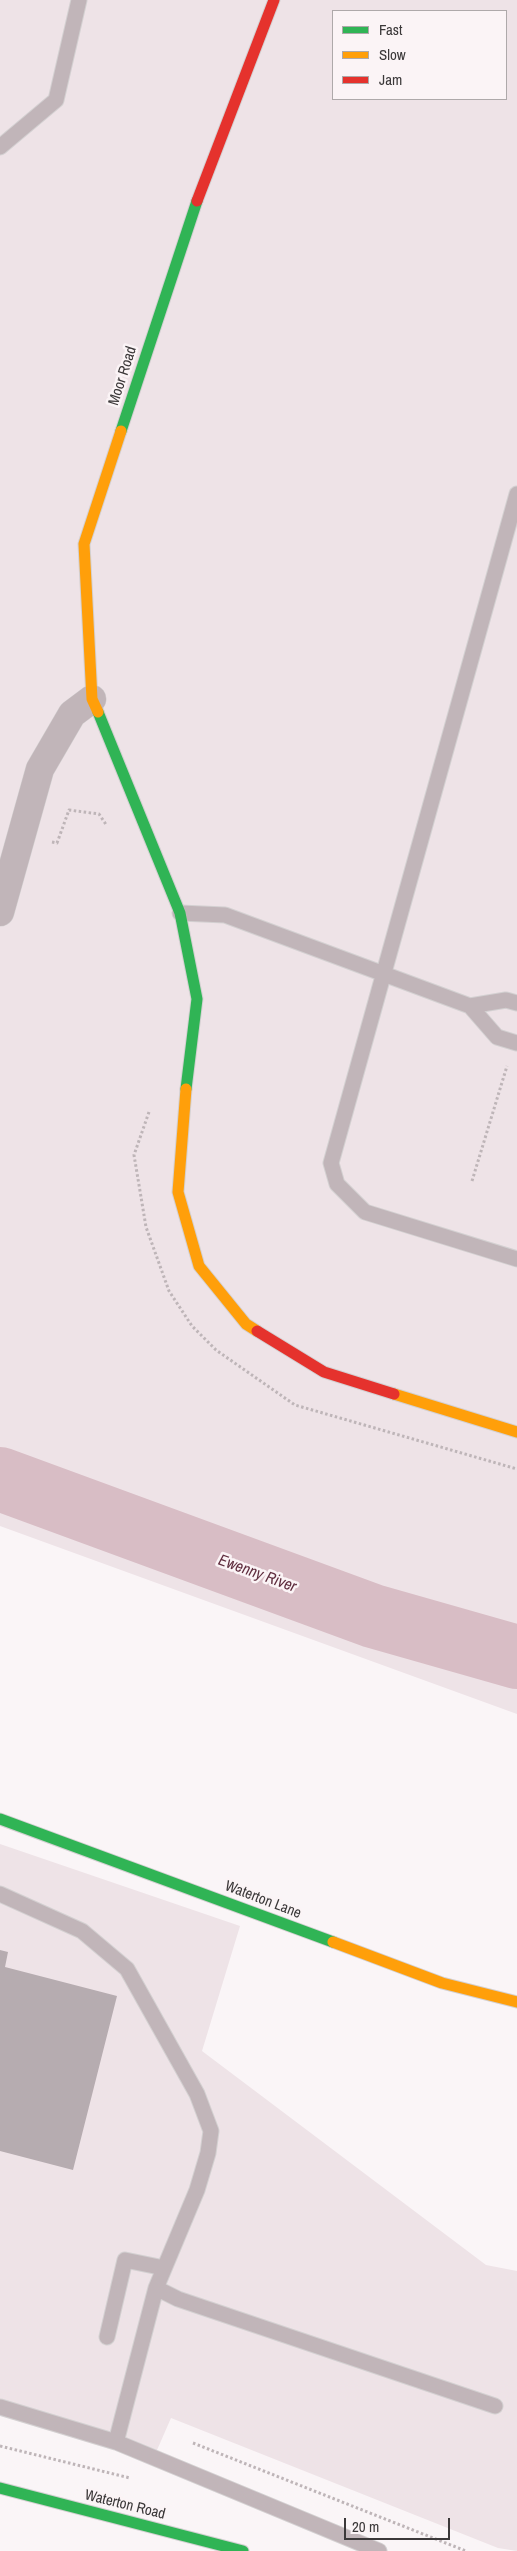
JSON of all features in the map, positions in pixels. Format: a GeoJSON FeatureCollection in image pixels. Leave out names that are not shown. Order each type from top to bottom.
{"type":"FeatureCollection","features":[{"type":"Feature","properties":{"kind":"street","name":"Moor Road"},"geometry":{"type":"LineString","coordinates":[[274,0],[191,216],[84,544],[92,699],[180,914],[197,999],[184,1101],[178,1192],[199,1266],[246,1324],[324,1372],[517,1432]]}},
{"type":"Feature","properties":{"kind":"street"},"geometry":{"type":"LineString","coordinates":[[0,912],[40,769],[72,714],[92,699]]}},
{"type":"Feature","properties":{"kind":"street","name":"Waterton Lane"},"geometry":{"type":"LineString","coordinates":[[0,1819],[442,1984],[517,2002]]}},
{"type":"Feature","properties":{"kind":"street","name":"Waterton Road"},"geometry":{"type":"LineString","coordinates":[[0,2488],[244,2551]]}},
{"type":"Feature","properties":{"kind":"lane"},"geometry":{"type":"LineString","coordinates":[[0,147],[56,100],[79,0]]}},
{"type":"Feature","properties":{"kind":"lane"},"geometry":{"type":"LineString","coordinates":[[517,494],[382,973],[331,1163],[337,1184],[365,1212],[517,1259]]}},
{"type":"Feature","properties":{"kind":"lane"},"geometry":{"type":"LineString","coordinates":[[180,914],[226,915],[470,1006],[497,1037],[516,1042]]}},
{"type":"Feature","properties":{"kind":"lane"},"geometry":{"type":"LineString","coordinates":[[470,1006],[506,1000],[517,1003]]}},
{"type":"Feature","properties":{"kind":"lane"},"geometry":{"type":"LineString","coordinates":[[0,1894],[82,1931],[127,1969],[197,2094],[211,2131],[208,2153],[197,2190],[156,2288],[116,2442]]}},
{"type":"Feature","properties":{"kind":"lane"},"geometry":{"type":"LineString","coordinates":[[107,2338],[124,2260],[164,2268]]}},
{"type":"Feature","properties":{"kind":"lane"},"geometry":{"type":"LineString","coordinates":[[156,2288],[178,2299],[495,2406]]}},
{"type":"Feature","properties":{"kind":"lane"},"geometry":{"type":"LineString","coordinates":[[0,2407],[116,2442],[379,2551]]}},
{"type":"Feature","properties":{"kind":"path"},"geometry":{"type":"LineString","coordinates":[[472,1181],[516,1042]]}},
{"type":"Feature","properties":{"kind":"shaded area"},"geometry":{"type":"Polygon","coordinates":[[[0,0],[517,0],[517,1714],[0,1526],[0,0]]]}},
{"type":"Feature","properties":{"kind":"shaded area"},"geometry":{"type":"Polygon","coordinates":[[[0,1844],[240,1926],[202,2051],[486,2265],[517,2271],[517,2551],[498,2548],[171,2418],[154,2457],[0,2411],[0,1844]]]}},
{"type":"Feature","properties":{"kind":"building"},"geometry":{"type":"Polygon","coordinates":[[[0,1950],[8,1952],[5,1967],[117,1996],[73,2170],[0,2151],[0,1950]]]}},
{"type":"Feature","properties":{"kind":"waterway","name":"Ewenny River"},"geometry":{"type":"LineString","coordinates":[[0,1479],[373,1616],[517,1657]]}},
{"type":"Feature","properties":{"kind":"traffic: fast"},"geometry":{"type":"LineString","coordinates":[[121,431],[197,201]]}},
{"type":"Feature","properties":{"kind":"traffic: fast"},"geometry":{"type":"LineString","coordinates":[[98,712],[180,913],[197,999],[186,1089]]}},
{"type":"Feature","properties":{"kind":"traffic: fast"},"geometry":{"type":"LineString","coordinates":[[0,1819],[333,1942]]}},
{"type":"Feature","properties":{"kind":"traffic: fast"},"geometry":{"type":"LineString","coordinates":[[0,2488],[243,2551]]}},
{"type":"Feature","properties":{"kind":"traffic: slow"},"geometry":{"type":"LineString","coordinates":[[98,712],[92,699],[84,544],[121,431]]}},
{"type":"Feature","properties":{"kind":"traffic: slow"},"geometry":{"type":"LineString","coordinates":[[186,1089],[178,1192],[199,1266],[246,1324],[257,1331]]}},
{"type":"Feature","properties":{"kind":"traffic: slow"},"geometry":{"type":"LineString","coordinates":[[394,1394],[517,1432]]}},
{"type":"Feature","properties":{"kind":"traffic: slow"},"geometry":{"type":"LineString","coordinates":[[333,1942],[442,1983],[517,2002]]}},
{"type":"Feature","properties":{"kind":"traffic: jam"},"geometry":{"type":"LineString","coordinates":[[197,201],[274,0]]}},
{"type":"Feature","properties":{"kind":"traffic: jam"},"geometry":{"type":"LineString","coordinates":[[257,1331],[324,1372],[394,1394]]}}]}
